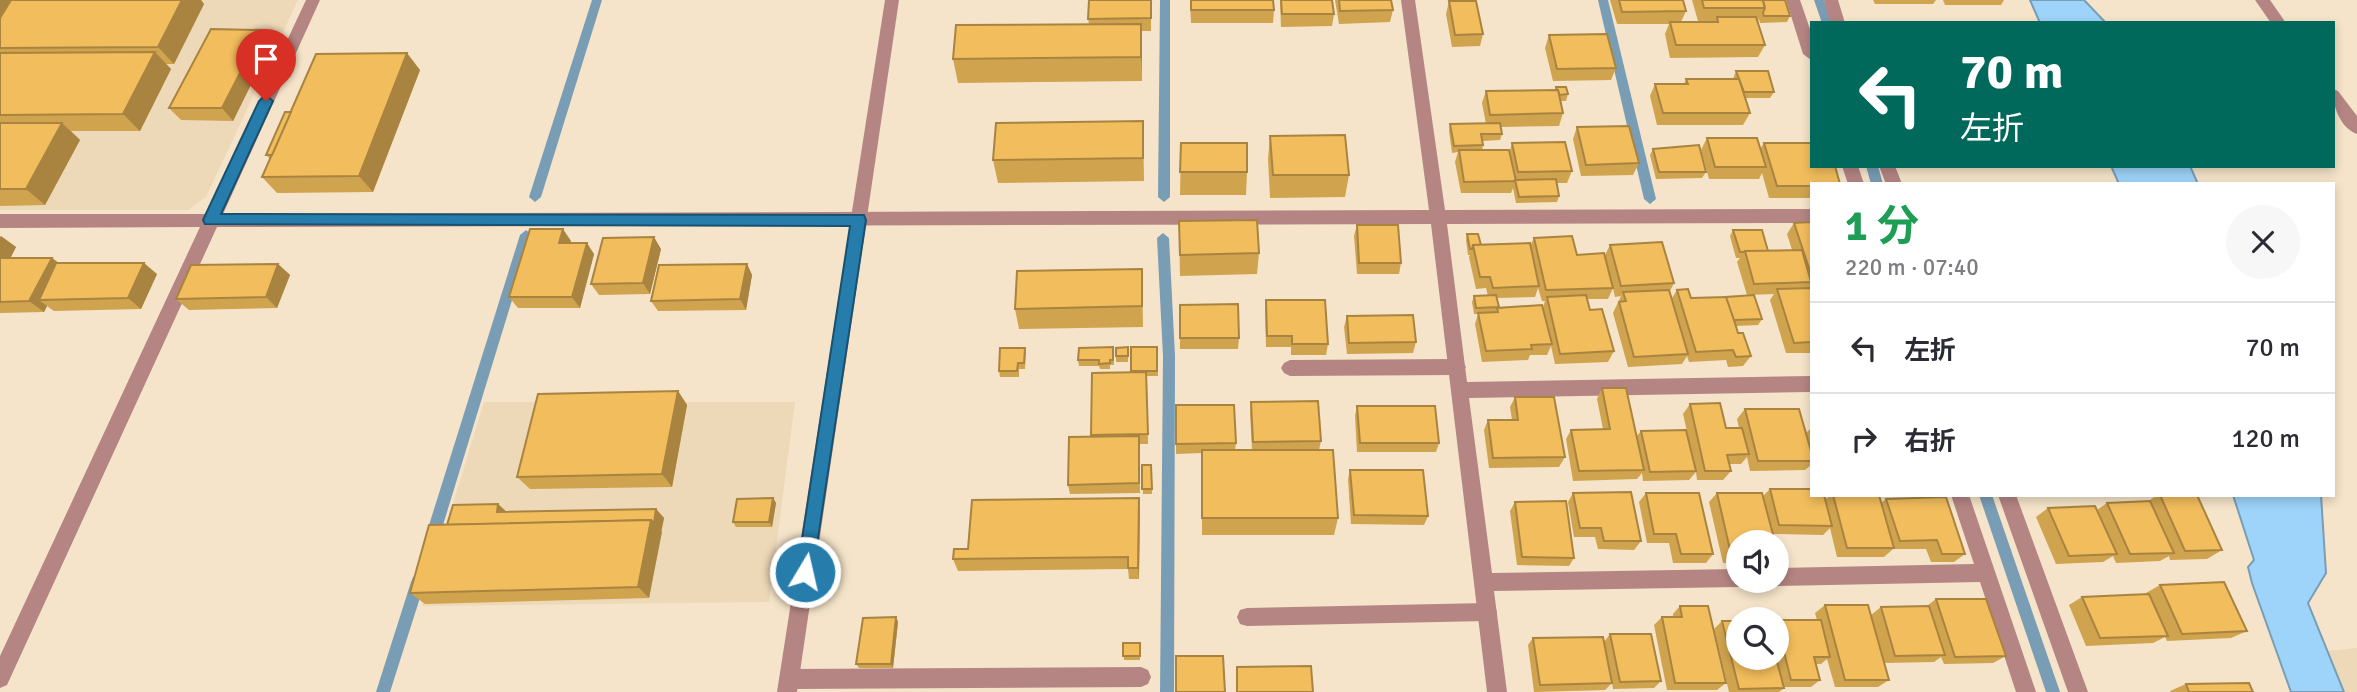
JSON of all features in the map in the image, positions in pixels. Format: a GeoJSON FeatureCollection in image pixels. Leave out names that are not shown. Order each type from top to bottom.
{"type":"FeatureCollection","features":[{"type":"Feature","properties":{"kind":"street"},"geometry":{"type":"LineString","coordinates":[[0,678],[313,0]]}},
{"type":"Feature","properties":{"kind":"street"},"geometry":{"type":"LineString","coordinates":[[892,0],[788,685],[1141,677]]}},
{"type":"Feature","properties":{"kind":"street"},"geometry":{"type":"LineString","coordinates":[[1408,0],[1497,692]]}},
{"type":"Feature","properties":{"kind":"street"},"geometry":{"type":"LineString","coordinates":[[1793,0],[1810,51]]}},
{"type":"Feature","properties":{"kind":"street"},"geometry":{"type":"LineString","coordinates":[[1831,0],[1837,21]]}},
{"type":"Feature","properties":{"kind":"street"},"geometry":{"type":"LineString","coordinates":[[2262,0],[2278,21]]}},
{"type":"Feature","properties":{"kind":"street"},"geometry":{"type":"LineString","coordinates":[[2335,98],[2357,128]]}},
{"type":"Feature","properties":{"kind":"street"},"geometry":{"type":"LineString","coordinates":[[0,221],[1810,216]]}},
{"type":"Feature","properties":{"kind":"street"},"geometry":{"type":"LineString","coordinates":[[1290,368],[1457,367]]}},
{"type":"Feature","properties":{"kind":"street"},"geometry":{"type":"LineString","coordinates":[[1460,390],[1810,384]]}},
{"type":"Feature","properties":{"kind":"street"},"geometry":{"type":"LineString","coordinates":[[1961,497],[2026,692]]}},
{"type":"Feature","properties":{"kind":"street"},"geometry":{"type":"LineString","coordinates":[[2008,497],[2078,692]]}},
{"type":"Feature","properties":{"kind":"street"},"geometry":{"type":"LineString","coordinates":[[1789,577],[1986,573]]}},
{"type":"Feature","properties":{"kind":"street"},"geometry":{"type":"LineString","coordinates":[[1484,582],[1726,578]]}},
{"type":"Feature","properties":{"kind":"street"},"geometry":{"type":"LineString","coordinates":[[1247,617],[1487,612]]}},
{"type":"Feature","properties":{"kind":"shaded area"},"geometry":{"type":"Polygon","coordinates":[[[36,0],[298,0],[206,197],[188,210],[0,210],[0,59],[36,0]]]}},
{"type":"Feature","properties":{"kind":"shaded area"},"geometry":{"type":"Polygon","coordinates":[[[484,402],[795,402],[769,602],[422,606],[484,402]]]}},
{"type":"Feature","properties":{"kind":"shaded area"},"geometry":{"type":"Polygon","coordinates":[[[2357,648],[2357,692],[2344,692],[2327,651],[2357,648]]]}},
{"type":"Feature","properties":{"kind":"water"},"geometry":{"type":"Polygon","coordinates":[[[2030,0],[2084,0],[2104,21],[2039,21],[2030,0]]]}},
{"type":"Feature","properties":{"kind":"water"},"geometry":{"type":"Polygon","coordinates":[[[2112,168],[2191,168],[2197,182],[2118,182],[2112,168]]]}},
{"type":"Feature","properties":{"kind":"water"},"geometry":{"type":"Polygon","coordinates":[[[2234,497],[2321,497],[2326,573],[2308,603],[2344,692],[2291,692],[2252,583],[2248,567],[2254,560],[2234,497]]]}},
{"type":"Feature","properties":{"kind":"building"},"geometry":{"type":"Polygon","coordinates":[[[11,0],[182,0],[158,47],[0,48],[0,18],[11,0]]]}},
{"type":"Feature","properties":{"kind":"building"},"geometry":{"type":"Polygon","coordinates":[[[1089,0],[1151,0],[1151,18],[1088,19],[1089,0]]]}},
{"type":"Feature","properties":{"kind":"building"},"geometry":{"type":"Polygon","coordinates":[[[1191,0],[1273,0],[1274,10],[1191,10],[1191,0]]]}},
{"type":"Feature","properties":{"kind":"building"},"geometry":{"type":"Polygon","coordinates":[[[1281,0],[1332,0],[1334,14],[1282,14],[1281,0]]]}},
{"type":"Feature","properties":{"kind":"building"},"geometry":{"type":"Polygon","coordinates":[[[1339,0],[1391,0],[1393,10],[1340,11],[1339,0]]]}},
{"type":"Feature","properties":{"kind":"building"},"geometry":{"type":"Polygon","coordinates":[[[1619,0],[1683,0],[1686,11],[1622,12],[1619,0]]]}},
{"type":"Feature","properties":{"kind":"building"},"geometry":{"type":"Polygon","coordinates":[[[1702,0],[1763,0],[1765,8],[1704,8],[1702,0]]]}},
{"type":"Feature","properties":{"kind":"building"},"geometry":{"type":"Polygon","coordinates":[[[1763,0],[1785,0],[1790,16],[1764,16],[1763,0]]]}},
{"type":"Feature","properties":{"kind":"building"},"geometry":{"type":"Polygon","coordinates":[[[1449,1],[1476,1],[1483,34],[1455,35],[1449,1]]]}},
{"type":"Feature","properties":{"kind":"building"},"geometry":{"type":"Polygon","coordinates":[[[1717,17],[1756,17],[1765,45],[1676,45],[1670,22],[1718,22],[1717,17]]]}},
{"type":"Feature","properties":{"kind":"building"},"geometry":{"type":"Polygon","coordinates":[[[1141,24],[1141,57],[953,59],[956,25],[1141,24]]]}},
{"type":"Feature","properties":{"kind":"building"},"geometry":{"type":"Polygon","coordinates":[[[211,29],[262,30],[222,108],[169,108],[211,29]]]}},
{"type":"Feature","properties":{"kind":"building"},"geometry":{"type":"Polygon","coordinates":[[[1607,34],[1616,68],[1557,69],[1549,35],[1607,34]]]}},
{"type":"Feature","properties":{"kind":"building"},"geometry":{"type":"Polygon","coordinates":[[[155,52],[123,114],[0,115],[0,53],[155,52]]]}},
{"type":"Feature","properties":{"kind":"building"},"geometry":{"type":"Polygon","coordinates":[[[407,53],[359,176],[262,177],[316,54],[407,53]]]}},
{"type":"Feature","properties":{"kind":"building"},"geometry":{"type":"Polygon","coordinates":[[[1736,71],[1768,71],[1774,92],[1744,92],[1736,71]]]}},
{"type":"Feature","properties":{"kind":"building"},"geometry":{"type":"Polygon","coordinates":[[[1686,79],[1739,79],[1750,113],[1663,113],[1655,84],[1688,84],[1686,79]]]}},
{"type":"Feature","properties":{"kind":"building"},"geometry":{"type":"Polygon","coordinates":[[[1556,87],[1566,87],[1568,94],[1559,95],[1556,87]]]}},
{"type":"Feature","properties":{"kind":"building"},"geometry":{"type":"Polygon","coordinates":[[[1558,90],[1563,113],[1490,115],[1486,91],[1558,90]]]}},
{"type":"Feature","properties":{"kind":"building"},"geometry":{"type":"Polygon","coordinates":[[[285,112],[291,112],[272,155],[266,155],[285,112]]]}},
{"type":"Feature","properties":{"kind":"building"},"geometry":{"type":"Polygon","coordinates":[[[1143,121],[1143,158],[993,160],[996,123],[1143,121]]]}},
{"type":"Feature","properties":{"kind":"building"},"geometry":{"type":"Polygon","coordinates":[[[0,123],[62,123],[26,189],[0,189],[0,123]]]}},
{"type":"Feature","properties":{"kind":"building"},"geometry":{"type":"Polygon","coordinates":[[[1500,123],[1502,134],[1481,134],[1483,145],[1454,146],[1450,124],[1500,123]]]}},
{"type":"Feature","properties":{"kind":"building"},"geometry":{"type":"Polygon","coordinates":[[[1629,126],[1639,163],[1586,165],[1577,127],[1629,126]]]}},
{"type":"Feature","properties":{"kind":"building"},"geometry":{"type":"Polygon","coordinates":[[[1345,135],[1349,175],[1273,175],[1270,136],[1345,135]]]}},
{"type":"Feature","properties":{"kind":"building"},"geometry":{"type":"Polygon","coordinates":[[[1707,138],[1757,138],[1766,167],[1715,167],[1707,138]]]}},
{"type":"Feature","properties":{"kind":"building"},"geometry":{"type":"Polygon","coordinates":[[[1565,142],[1572,171],[1518,172],[1512,143],[1565,142]]]}},
{"type":"Feature","properties":{"kind":"building"},"geometry":{"type":"Polygon","coordinates":[[[1181,143],[1247,143],[1247,172],[1180,172],[1181,143]]]}},
{"type":"Feature","properties":{"kind":"building"},"geometry":{"type":"Polygon","coordinates":[[[1764,143],[1810,143],[1810,168],[1836,168],[1839,182],[1810,182],[1810,186],[1777,186],[1764,143]]]}},
{"type":"Feature","properties":{"kind":"building"},"geometry":{"type":"Polygon","coordinates":[[[1699,145],[1706,172],[1659,172],[1653,149],[1699,145]]]}},
{"type":"Feature","properties":{"kind":"building"},"geometry":{"type":"Polygon","coordinates":[[[1459,150],[1509,150],[1516,181],[1464,182],[1459,150]]]}},
{"type":"Feature","properties":{"kind":"building"},"geometry":{"type":"Polygon","coordinates":[[[1556,179],[1559,196],[1519,197],[1515,180],[1556,179]]]}},
{"type":"Feature","properties":{"kind":"building"},"geometry":{"type":"Polygon","coordinates":[[[1257,220],[1259,253],[1180,255],[1179,221],[1257,220]]]}},
{"type":"Feature","properties":{"kind":"building"},"geometry":{"type":"Polygon","coordinates":[[[1810,222],[1810,271],[1794,223],[1810,222]]]}},
{"type":"Feature","properties":{"kind":"building"},"geometry":{"type":"Polygon","coordinates":[[[1357,225],[1398,225],[1401,263],[1359,263],[1357,225]]]}},
{"type":"Feature","properties":{"kind":"building"},"geometry":{"type":"Polygon","coordinates":[[[530,229],[563,229],[559,243],[587,243],[572,297],[509,297],[530,229]]]}},
{"type":"Feature","properties":{"kind":"building"},"geometry":{"type":"Polygon","coordinates":[[[1733,230],[1762,230],[1768,251],[1740,252],[1733,230]]]}},
{"type":"Feature","properties":{"kind":"building"},"geometry":{"type":"Polygon","coordinates":[[[1467,234],[1478,234],[1481,245],[1473,245],[1470,249],[1467,234]]]}},
{"type":"Feature","properties":{"kind":"building"},"geometry":{"type":"Polygon","coordinates":[[[1572,236],[1577,255],[1604,253],[1613,288],[1546,290],[1534,238],[1572,236]]]}},
{"type":"Feature","properties":{"kind":"building"},"geometry":{"type":"Polygon","coordinates":[[[654,237],[643,283],[591,284],[603,238],[654,237]]]}},
{"type":"Feature","properties":{"kind":"building"},"geometry":{"type":"Polygon","coordinates":[[[1662,242],[1674,283],[1621,286],[1610,245],[1662,242]]]}},
{"type":"Feature","properties":{"kind":"building"},"geometry":{"type":"Polygon","coordinates":[[[1530,243],[1539,286],[1493,288],[1490,277],[1480,277],[1473,245],[1530,243]]]}},
{"type":"Feature","properties":{"kind":"building"},"geometry":{"type":"Polygon","coordinates":[[[1802,250],[1810,282],[1754,284],[1745,251],[1802,250]]]}},
{"type":"Feature","properties":{"kind":"building"},"geometry":{"type":"Polygon","coordinates":[[[0,258],[52,258],[29,301],[0,302],[0,258]]]}},
{"type":"Feature","properties":{"kind":"building"},"geometry":{"type":"Polygon","coordinates":[[[56,263],[144,263],[128,298],[39,300],[56,263]]]}},
{"type":"Feature","properties":{"kind":"building"},"geometry":{"type":"Polygon","coordinates":[[[278,264],[266,297],[176,299],[191,265],[278,264]]]}},
{"type":"Feature","properties":{"kind":"building"},"geometry":{"type":"Polygon","coordinates":[[[747,264],[740,299],[651,301],[659,265],[747,264]]]}},
{"type":"Feature","properties":{"kind":"building"},"geometry":{"type":"Polygon","coordinates":[[[1142,269],[1142,306],[1015,309],[1017,271],[1142,269]]]}},
{"type":"Feature","properties":{"kind":"building"},"geometry":{"type":"Polygon","coordinates":[[[1810,288],[1810,342],[1794,343],[1777,289],[1810,288]]]}},
{"type":"Feature","properties":{"kind":"building"},"geometry":{"type":"Polygon","coordinates":[[[1688,289],[1691,298],[1727,297],[1738,333],[1743,333],[1751,356],[1736,357],[1733,350],[1696,352],[1677,290],[1688,289]]]}},
{"type":"Feature","properties":{"kind":"building"},"geometry":{"type":"Polygon","coordinates":[[[1669,290],[1688,354],[1634,357],[1619,302],[1626,301],[1623,292],[1669,290]]]}},
{"type":"Feature","properties":{"kind":"building"},"geometry":{"type":"Polygon","coordinates":[[[1496,295],[1499,307],[1476,308],[1474,296],[1496,295]]]}},
{"type":"Feature","properties":{"kind":"building"},"geometry":{"type":"Polygon","coordinates":[[[1586,295],[1590,310],[1602,309],[1614,351],[1560,354],[1547,297],[1586,295]]]}},
{"type":"Feature","properties":{"kind":"building"},"geometry":{"type":"Polygon","coordinates":[[[1754,295],[1762,319],[1734,320],[1726,297],[1754,295]]]}},
{"type":"Feature","properties":{"kind":"building"},"geometry":{"type":"Polygon","coordinates":[[[1266,300],[1325,300],[1328,344],[1292,344],[1292,336],[1267,336],[1266,300]]]}},
{"type":"Feature","properties":{"kind":"building"},"geometry":{"type":"Polygon","coordinates":[[[1238,304],[1239,338],[1180,338],[1180,305],[1238,304]]]}},
{"type":"Feature","properties":{"kind":"building"},"geometry":{"type":"Polygon","coordinates":[[[1542,305],[1552,344],[1531,345],[1532,349],[1486,351],[1478,313],[1498,312],[1497,308],[1542,305]]]}},
{"type":"Feature","properties":{"kind":"building"},"geometry":{"type":"Polygon","coordinates":[[[1413,315],[1416,342],[1349,343],[1347,316],[1413,315]]]}},
{"type":"Feature","properties":{"kind":"building"},"geometry":{"type":"Polygon","coordinates":[[[1113,347],[1113,360],[1110,360],[1110,363],[1078,360],[1079,348],[1113,347]]]}},
{"type":"Feature","properties":{"kind":"building"},"geometry":{"type":"Polygon","coordinates":[[[1128,347],[1128,356],[1116,356],[1116,348],[1128,347]]]}},
{"type":"Feature","properties":{"kind":"building"},"geometry":{"type":"Polygon","coordinates":[[[1131,347],[1157,347],[1157,371],[1131,371],[1131,347]]]}},
{"type":"Feature","properties":{"kind":"building"},"geometry":{"type":"Polygon","coordinates":[[[1000,348],[1025,348],[1024,363],[1018,363],[1017,371],[999,371],[1000,348]]]}},
{"type":"Feature","properties":{"kind":"building"},"geometry":{"type":"Polygon","coordinates":[[[1146,372],[1148,434],[1091,435],[1092,373],[1146,372]]]}},
{"type":"Feature","properties":{"kind":"building"},"geometry":{"type":"Polygon","coordinates":[[[1602,388],[1626,388],[1644,470],[1579,471],[1571,430],[1610,429],[1602,388]]]}},
{"type":"Feature","properties":{"kind":"building"},"geometry":{"type":"Polygon","coordinates":[[[678,391],[662,474],[517,477],[538,394],[678,391]]]}},
{"type":"Feature","properties":{"kind":"building"},"geometry":{"type":"Polygon","coordinates":[[[1515,397],[1554,397],[1565,457],[1493,458],[1488,420],[1518,420],[1515,397]]]}},
{"type":"Feature","properties":{"kind":"building"},"geometry":{"type":"Polygon","coordinates":[[[1318,401],[1321,441],[1253,442],[1251,402],[1318,401]]]}},
{"type":"Feature","properties":{"kind":"building"},"geometry":{"type":"Polygon","coordinates":[[[1720,403],[1726,428],[1742,428],[1749,454],[1727,455],[1731,471],[1705,471],[1690,404],[1720,403]]]}},
{"type":"Feature","properties":{"kind":"building"},"geometry":{"type":"Polygon","coordinates":[[[1176,405],[1234,405],[1236,443],[1176,444],[1176,405]]]}},
{"type":"Feature","properties":{"kind":"building"},"geometry":{"type":"Polygon","coordinates":[[[1357,406],[1435,406],[1439,443],[1360,443],[1357,406]]]}},
{"type":"Feature","properties":{"kind":"building"},"geometry":{"type":"Polygon","coordinates":[[[1745,409],[1799,409],[1810,448],[1810,461],[1758,461],[1745,409]]]}},
{"type":"Feature","properties":{"kind":"building"},"geometry":{"type":"Polygon","coordinates":[[[1686,430],[1696,471],[1650,472],[1641,431],[1686,430]]]}},
{"type":"Feature","properties":{"kind":"building"},"geometry":{"type":"Polygon","coordinates":[[[1139,436],[1139,483],[1068,485],[1069,437],[1139,436]]]}},
{"type":"Feature","properties":{"kind":"building"},"geometry":{"type":"Polygon","coordinates":[[[1202,450],[1333,450],[1338,518],[1202,518],[1202,450]]]}},
{"type":"Feature","properties":{"kind":"building"},"geometry":{"type":"Polygon","coordinates":[[[1142,465],[1151,465],[1152,489],[1142,489],[1142,465]]]}},
{"type":"Feature","properties":{"kind":"building"},"geometry":{"type":"Polygon","coordinates":[[[1350,470],[1423,470],[1428,516],[1354,515],[1350,470]]]}},
{"type":"Feature","properties":{"kind":"building"},"geometry":{"type":"Polygon","coordinates":[[[1770,489],[1810,489],[1810,497],[1825,497],[1832,526],[1779,525],[1770,489]]]}},
{"type":"Feature","properties":{"kind":"building"},"geometry":{"type":"Polygon","coordinates":[[[1631,492],[1641,541],[1604,541],[1601,528],[1580,528],[1573,493],[1631,492]]]}},
{"type":"Feature","properties":{"kind":"building"},"geometry":{"type":"Polygon","coordinates":[[[1646,493],[1699,493],[1713,554],[1681,554],[1676,534],[1654,534],[1646,493]]]}},
{"type":"Feature","properties":{"kind":"building"},"geometry":{"type":"Polygon","coordinates":[[[1717,493],[1762,493],[1772,530],[1726,530],[1726,532],[1717,493]]]}},
{"type":"Feature","properties":{"kind":"building"},"geometry":{"type":"Polygon","coordinates":[[[1834,497],[1880,497],[1894,548],[1847,548],[1834,497]]]}},
{"type":"Feature","properties":{"kind":"building"},"geometry":{"type":"Polygon","coordinates":[[[1946,497],[1965,554],[1942,554],[1937,540],[1900,541],[1886,499],[1946,497]]]}},
{"type":"Feature","properties":{"kind":"building"},"geometry":{"type":"Polygon","coordinates":[[[2161,497],[2198,497],[2222,550],[2185,551],[2161,497]]]}},
{"type":"Feature","properties":{"kind":"building"},"geometry":{"type":"Polygon","coordinates":[[[773,498],[769,522],[733,522],[737,499],[773,498]]]}},
{"type":"Feature","properties":{"kind":"building"},"geometry":{"type":"Polygon","coordinates":[[[1139,498],[1138,568],[1128,568],[1128,557],[953,559],[954,549],[968,549],[972,500],[1139,498]]]}},
{"type":"Feature","properties":{"kind":"building"},"geometry":{"type":"Polygon","coordinates":[[[1566,501],[1574,558],[1522,557],[1515,502],[1566,501]]]}},
{"type":"Feature","properties":{"kind":"building"},"geometry":{"type":"Polygon","coordinates":[[[2150,501],[2174,553],[2130,554],[2107,503],[2150,501]]]}},
{"type":"Feature","properties":{"kind":"building"},"geometry":{"type":"Polygon","coordinates":[[[498,504],[497,512],[656,509],[654,523],[651,520],[447,525],[453,505],[498,504]]]}},
{"type":"Feature","properties":{"kind":"building"},"geometry":{"type":"Polygon","coordinates":[[[2095,506],[2117,554],[2069,556],[2048,508],[2095,506]]]}},
{"type":"Feature","properties":{"kind":"building"},"geometry":{"type":"Polygon","coordinates":[[[651,520],[638,587],[410,593],[429,525],[651,520]]]}},
{"type":"Feature","properties":{"kind":"building"},"geometry":{"type":"Polygon","coordinates":[[[2224,582],[2247,631],[2182,634],[2160,585],[2224,582]]]}},
{"type":"Feature","properties":{"kind":"building"},"geometry":{"type":"Polygon","coordinates":[[[2149,594],[2168,636],[2100,638],[2082,597],[2149,594]]]}},
{"type":"Feature","properties":{"kind":"building"},"geometry":{"type":"Polygon","coordinates":[[[1936,599],[1986,599],[2006,656],[1955,657],[1936,599]]]}},
{"type":"Feature","properties":{"kind":"building"},"geometry":{"type":"Polygon","coordinates":[[[1825,605],[1868,605],[1889,680],[1845,680],[1825,605]]]}},
{"type":"Feature","properties":{"kind":"building"},"geometry":{"type":"Polygon","coordinates":[[[1680,606],[1708,606],[1726,683],[1675,683],[1662,617],[1682,617],[1680,606]]]}},
{"type":"Feature","properties":{"kind":"building"},"geometry":{"type":"Polygon","coordinates":[[[1929,606],[1945,655],[1895,656],[1881,607],[1929,606]]]}},
{"type":"Feature","properties":{"kind":"building"},"geometry":{"type":"Polygon","coordinates":[[[896,617],[891,664],[856,664],[863,618],[896,617]]]}},
{"type":"Feature","properties":{"kind":"building"},"geometry":{"type":"Polygon","coordinates":[[[1789,620],[1821,620],[1830,657],[1814,657],[1820,680],[1791,680],[1788,670],[1789,620]]]}},
{"type":"Feature","properties":{"kind":"building"},"geometry":{"type":"Polygon","coordinates":[[[1722,621],[1726,621],[1726,637],[1722,621]]]}},
{"type":"Feature","properties":{"kind":"building"},"geometry":{"type":"Polygon","coordinates":[[[1610,634],[1651,634],[1661,681],[1620,682],[1610,634]]]}},
{"type":"Feature","properties":{"kind":"building"},"geometry":{"type":"Polygon","coordinates":[[[1603,637],[1612,683],[1540,685],[1533,638],[1603,637]]]}},
{"type":"Feature","properties":{"kind":"building"},"geometry":{"type":"Polygon","coordinates":[[[1123,643],[1140,643],[1140,656],[1123,656],[1123,643]]]}},
{"type":"Feature","properties":{"kind":"building"},"geometry":{"type":"Polygon","coordinates":[[[1176,656],[1223,656],[1225,692],[1176,692],[1176,656]]]}},
{"type":"Feature","properties":{"kind":"building"},"geometry":{"type":"Polygon","coordinates":[[[1311,666],[1313,692],[1237,692],[1237,667],[1311,666]]]}},
{"type":"Feature","properties":{"kind":"building"},"geometry":{"type":"Polygon","coordinates":[[[1734,670],[1779,670],[1784,688],[1739,689],[1734,670]]]}},
{"type":"Feature","properties":{"kind":"building"},"geometry":{"type":"Polygon","coordinates":[[[2249,683],[2253,692],[2189,692],[2186,684],[2249,683]]]}},
{"type":"Feature","properties":{"kind":"waterway"},"geometry":{"type":"LineString","coordinates":[[535,197],[597,0]]}},
{"type":"Feature","properties":{"kind":"waterway"},"geometry":{"type":"LineString","coordinates":[[1164,197],[1165,0]]}},
{"type":"Feature","properties":{"kind":"waterway"},"geometry":{"type":"LineString","coordinates":[[1603,0],[1650,199]]}},
{"type":"Feature","properties":{"kind":"waterway"},"geometry":{"type":"LineString","coordinates":[[1819,0],[1826,21]]}},
{"type":"Feature","properties":{"kind":"waterway"},"geometry":{"type":"LineString","coordinates":[[1873,168],[1876,182]]}},
{"type":"Feature","properties":{"kind":"waterway"},"geometry":{"type":"LineString","coordinates":[[432,538],[526,235]]}},
{"type":"Feature","properties":{"kind":"waterway"},"geometry":{"type":"LineString","coordinates":[[1163,238],[1169,356],[1167,692]]}},
{"type":"Feature","properties":{"kind":"waterway"},"geometry":{"type":"LineString","coordinates":[[1986,497],[2053,692]]}},
{"type":"Feature","properties":{"kind":"waterway"},"geometry":{"type":"LineString","coordinates":[[383,692],[418,582]]}},
{"type":"Feature","properties":{"kind":"route"},"geometry":{"type":"LineString","coordinates":[[266,101],[211,220],[859,220],[805,572]]}}]}
